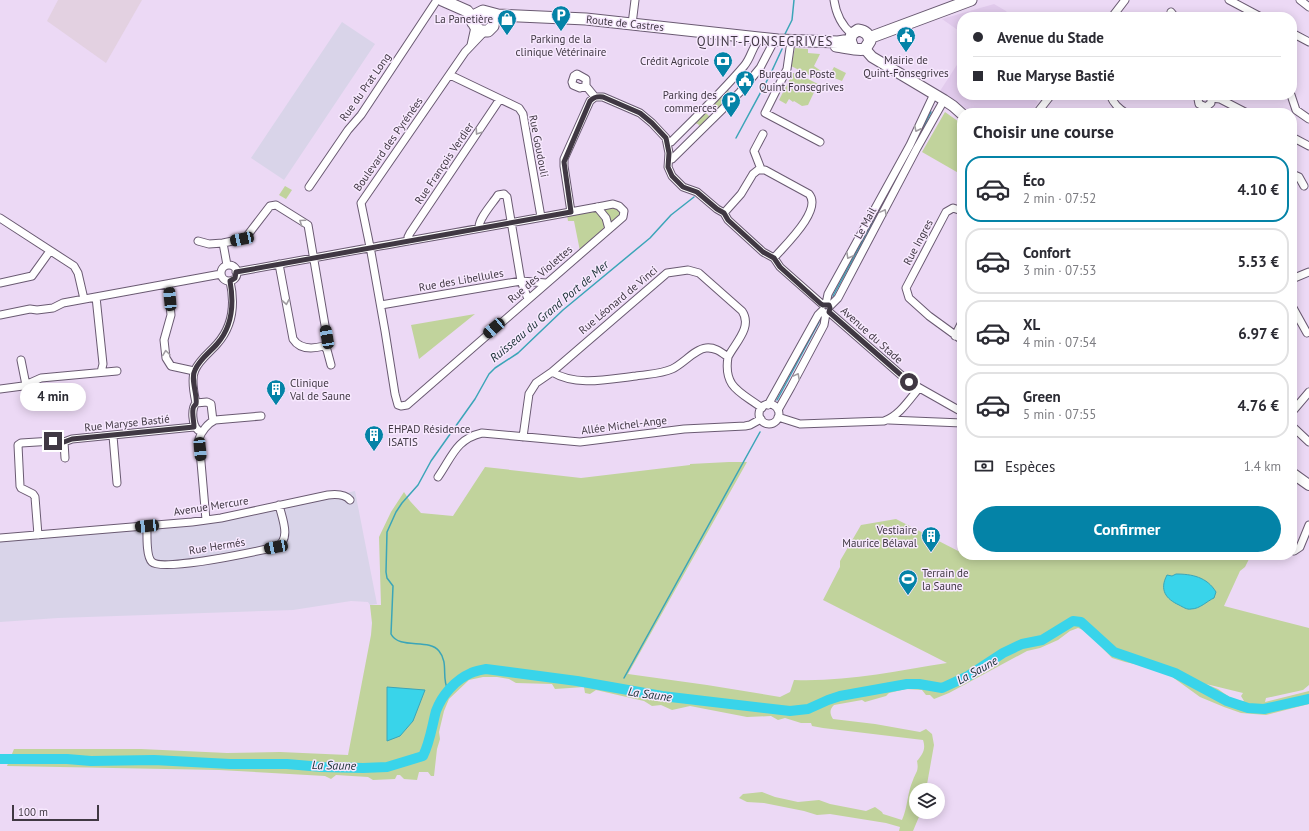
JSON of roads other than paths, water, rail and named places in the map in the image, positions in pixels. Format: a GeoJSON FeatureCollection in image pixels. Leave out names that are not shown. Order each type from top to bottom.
{"type":"FeatureCollection","features":[{"type":"Feature","properties":{"kind":"main road"},"geometry":{"type":"LineString","coordinates":[[442,0],[469,13],[481,27]]}},
{"type":"Feature","properties":{"kind":"main road","name":"Route de Castres"},"geometry":{"type":"LineString","coordinates":[[454,0],[485,12],[516,16],[586,19],[688,29],[759,40],[791,43]]}},
{"type":"Feature","properties":{"kind":"main road"},"geometry":{"type":"LineString","coordinates":[[855,42],[869,44],[870,38],[971,0]]}},
{"type":"Feature","properties":{"kind":"main road"},"geometry":{"type":"LineString","coordinates":[[485,12],[494,19],[481,27],[475,15],[485,12]]}},
{"type":"Feature","properties":{"kind":"main road","name":"Route de Castres"},"geometry":{"type":"LineString","coordinates":[[481,27],[516,16]]}},
{"type":"Feature","properties":{"kind":"main road","name":"Route de Castres"},"geometry":{"type":"LineString","coordinates":[[759,40],[772,45],[791,43],[855,42],[858,30],[862,30],[868,34],[870,38]]}},
{"type":"Feature","properties":{"kind":"street","name":"Rue du Prat Long"},"geometry":{"type":"LineString","coordinates":[[309,187],[348,130],[361,115],[437,0]]}},
{"type":"Feature","properties":{"kind":"street"},"geometry":{"type":"LineString","coordinates":[[632,24],[635,0]]}},
{"type":"Feature","properties":{"kind":"street"},"geometry":{"type":"LineString","coordinates":[[834,0],[838,17],[855,42],[872,57],[944,100],[957,110]]}},
{"type":"Feature","properties":{"kind":"street"},"geometry":{"type":"LineString","coordinates":[[1116,12],[1124,0]]}},
{"type":"Feature","properties":{"kind":"street"},"geometry":{"type":"LineString","coordinates":[[1229,0],[1252,12]]}},
{"type":"Feature","properties":{"kind":"street","name":"Boulevard des Pyrénées"},"geometry":{"type":"LineString","coordinates":[[401,406],[398,405],[395,394],[381,305],[361,203],[471,45],[481,27]]}},
{"type":"Feature","properties":{"kind":"street"},"geometry":{"type":"LineString","coordinates":[[1297,36],[1309,42]]}},
{"type":"Feature","properties":{"kind":"street"},"geometry":{"type":"LineString","coordinates":[[668,143],[671,142],[708,105],[746,65],[759,40]]}},
{"type":"Feature","properties":{"kind":"street"},"geometry":{"type":"LineString","coordinates":[[791,43],[787,69],[765,113],[820,142]]}},
{"type":"Feature","properties":{"kind":"street"},"geometry":{"type":"LineString","coordinates":[[571,212],[564,162],[590,101],[595,97],[603,97],[640,113],[663,134],[668,143],[669,160],[672,159],[740,92],[755,74],[772,45]]}},
{"type":"Feature","properties":{"kind":"street","name":"Rue Goudouli"},"geometry":{"type":"LineString","coordinates":[[450,75],[519,108],[523,114],[541,217]]}},
{"type":"Feature","properties":{"kind":"street"},"geometry":{"type":"LineString","coordinates":[[586,86],[595,97]]}},
{"type":"Feature","properties":{"kind":"street","name":"Le Mail"},"geometry":{"type":"LineString","coordinates":[[778,414],[824,325],[828,294],[910,144],[934,94]]}},
{"type":"Feature","properties":{"kind":"street","name":"Rue François Verdier"},"geometry":{"type":"LineString","coordinates":[[409,240],[408,237],[410,233],[500,99]]}},
{"type":"Feature","properties":{"kind":"street","name":"Le Mail"},"geometry":{"type":"LineString","coordinates":[[765,406],[818,315],[838,298],[944,100]]}},
{"type":"Feature","properties":{"kind":"street"},"geometry":{"type":"LineString","coordinates":[[1041,108],[1047,100]]}},
{"type":"Feature","properties":{"kind":"street"},"geometry":{"type":"LineString","coordinates":[[1198,100],[1198,102],[1203,107],[1210,105],[1211,100]]}},
{"type":"Feature","properties":{"kind":"street"},"geometry":{"type":"LineString","coordinates":[[1222,100],[1237,108]]}},
{"type":"Feature","properties":{"kind":"street"},"geometry":{"type":"LineString","coordinates":[[708,105],[707,109],[709,113],[716,114]]}},
{"type":"Feature","properties":{"kind":"street"},"geometry":{"type":"LineString","coordinates":[[953,106],[957,108]]}},
{"type":"Feature","properties":{"kind":"street"},"geometry":{"type":"LineString","coordinates":[[1297,111],[1309,119]]}},
{"type":"Feature","properties":{"kind":"street"},"geometry":{"type":"LineString","coordinates":[[688,125],[694,124],[697,127],[698,130],[696,134]]}},
{"type":"Feature","properties":{"kind":"street"},"geometry":{"type":"LineString","coordinates":[[763,134],[754,151],[761,170],[809,194],[813,202],[800,229],[774,258]]}},
{"type":"Feature","properties":{"kind":"street"},"geometry":{"type":"LineString","coordinates":[[1297,140],[1309,146]]}},
{"type":"Feature","properties":{"kind":"street"},"geometry":{"type":"LineString","coordinates":[[910,144],[917,148]]}},
{"type":"Feature","properties":{"kind":"street","name":"Avenue du Stade"},"geometry":{"type":"LineString","coordinates":[[669,160],[670,172],[683,187],[697,192],[724,213],[728,220],[763,252],[774,258],[780,267],[902,377],[919,388],[957,408]]}},
{"type":"Feature","properties":{"kind":"street"},"geometry":{"type":"LineString","coordinates":[[724,213],[741,194],[753,174],[761,170]]}},
{"type":"Feature","properties":{"kind":"street"},"geometry":{"type":"LineString","coordinates":[[1297,176],[1304,186]]}},
{"type":"Feature","properties":{"kind":"street"},"geometry":{"type":"LineString","coordinates":[[479,228],[481,220],[498,195],[504,194],[507,197],[521,281],[528,299]]}},
{"type":"Feature","properties":{"kind":"street","name":"Rue des Violettes"},"geometry":{"type":"LineString","coordinates":[[401,406],[407,405],[625,214],[624,211],[618,206],[613,204],[597,207]]}},
{"type":"Feature","properties":{"kind":"street"},"geometry":{"type":"LineString","coordinates":[[198,241],[209,244],[242,239],[247,236],[269,207],[275,205],[308,225],[327,337],[326,344],[324,346],[318,348],[305,348],[299,346],[293,339],[279,264]]}},
{"type":"Feature","properties":{"kind":"street"},"geometry":{"type":"LineString","coordinates":[[236,272],[597,207],[606,218],[609,229]]}},
{"type":"Feature","properties":{"kind":"street","name":"Rue Ingres"},"geometry":{"type":"LineString","coordinates":[[955,336],[909,298],[906,291],[907,285],[946,212],[953,208],[957,209]]}},
{"type":"Feature","properties":{"kind":"street"},"geometry":{"type":"LineString","coordinates":[[0,218],[76,268],[84,299]]}},
{"type":"Feature","properties":{"kind":"street"},"geometry":{"type":"LineString","coordinates":[[223,243],[227,265]]}},
{"type":"Feature","properties":{"kind":"street"},"geometry":{"type":"LineString","coordinates":[[0,284],[32,276],[50,251]]}},
{"type":"Feature","properties":{"kind":"street"},"geometry":{"type":"LineString","coordinates":[[227,265],[233,267],[236,272],[235,278],[230,281]]}},
{"type":"Feature","properties":{"kind":"street"},"geometry":{"type":"LineString","coordinates":[[227,265],[222,268],[221,274],[224,279],[230,281]]}},
{"type":"Feature","properties":{"kind":"street","name":"Rue Léonard de Vinci"},"geometry":{"type":"LineString","coordinates":[[523,437],[528,394],[536,383],[552,372],[664,275],[670,272],[685,270],[704,276],[744,314],[746,321],[745,327],[728,357]]}},
{"type":"Feature","properties":{"kind":"street"},"geometry":{"type":"LineString","coordinates":[[1297,278],[1309,272]]}},
{"type":"Feature","properties":{"kind":"street"},"geometry":{"type":"LineString","coordinates":[[0,315],[30,309],[37,310],[53,308],[63,303],[221,274]]}},
{"type":"Feature","properties":{"kind":"street"},"geometry":{"type":"LineString","coordinates":[[201,434],[194,427],[193,409],[196,403],[194,371],[204,357],[218,343],[227,328],[232,315],[232,294],[230,281]]}},
{"type":"Feature","properties":{"kind":"street","name":"Rue des Libellules"},"geometry":{"type":"LineString","coordinates":[[381,305],[521,281],[546,283]]}},
{"type":"Feature","properties":{"kind":"street"},"geometry":{"type":"LineString","coordinates":[[168,284],[171,315],[165,336],[166,358],[171,366],[194,371]]}},
{"type":"Feature","properties":{"kind":"street"},"geometry":{"type":"LineString","coordinates":[[813,296],[828,294]]}},
{"type":"Feature","properties":{"kind":"street"},"geometry":{"type":"LineString","coordinates":[[96,297],[103,364],[101,372]]}},
{"type":"Feature","properties":{"kind":"street"},"geometry":{"type":"LineString","coordinates":[[1297,315],[1307,333]]}},
{"type":"Feature","properties":{"kind":"street"},"geometry":{"type":"LineString","coordinates":[[824,325],[828,322],[839,320]]}},
{"type":"Feature","properties":{"kind":"street"},"geometry":{"type":"LineString","coordinates":[[955,336],[957,332]]}},
{"type":"Feature","properties":{"kind":"street"},"geometry":{"type":"LineString","coordinates":[[324,346],[327,350],[331,365]]}},
{"type":"Feature","properties":{"kind":"street"},"geometry":{"type":"LineString","coordinates":[[552,372],[562,377],[608,380],[664,372],[678,366],[702,348],[715,349],[728,357],[728,375],[731,384],[737,391],[765,406],[774,406],[778,414],[800,424],[886,420],[957,423]]}},
{"type":"Feature","properties":{"kind":"street"},"geometry":{"type":"LineString","coordinates":[[21,360],[26,385]]}},
{"type":"Feature","properties":{"kind":"street"},"geometry":{"type":"LineString","coordinates":[[0,389],[26,385],[41,378],[117,371]]}},
{"type":"Feature","properties":{"kind":"street"},"geometry":{"type":"LineString","coordinates":[[886,420],[898,412],[919,388]]}},
{"type":"Feature","properties":{"kind":"street"},"geometry":{"type":"LineString","coordinates":[[1297,406],[1309,392]]}},
{"type":"Feature","properties":{"kind":"street"},"geometry":{"type":"LineString","coordinates":[[196,403],[207,402],[211,404],[213,421]]}},
{"type":"Feature","properties":{"kind":"street"},"geometry":{"type":"LineString","coordinates":[[765,406],[759,413],[761,419],[765,423],[770,424],[775,422],[778,414]]}},
{"type":"Feature","properties":{"kind":"street"},"geometry":{"type":"LineString","coordinates":[[206,520],[199,439],[201,434],[213,421],[261,416]]}},
{"type":"Feature","properties":{"kind":"street","name":"Allée Michel-Ange"},"geometry":{"type":"LineString","coordinates":[[438,477],[458,447],[467,438],[482,433],[580,442],[684,429],[745,426],[761,419]]}},
{"type":"Feature","properties":{"kind":"street","name":"Rue Maryse Bastié"},"geometry":{"type":"LineString","coordinates":[[38,535],[35,497],[33,494],[20,486],[18,445],[53,441],[64,442],[72,439],[194,427]]}},
{"type":"Feature","properties":{"kind":"street"},"geometry":{"type":"LineString","coordinates":[[1297,431],[1309,442]]}},
{"type":"Feature","properties":{"kind":"street"},"geometry":{"type":"LineString","coordinates":[[113,436],[117,483]]}},
{"type":"Feature","properties":{"kind":"street"},"geometry":{"type":"LineString","coordinates":[[64,442],[65,458]]}},
{"type":"Feature","properties":{"kind":"street"},"geometry":{"type":"LineString","coordinates":[[1297,477],[1309,485]]}},
{"type":"Feature","properties":{"kind":"street","name":"Avenue Mercure"},"geometry":{"type":"LineString","coordinates":[[0,538],[206,520],[334,494],[344,496],[350,500]]}},
{"type":"Feature","properties":{"kind":"street","name":"Rue Hermés"},"geometry":{"type":"LineString","coordinates":[[147,526],[148,555],[151,562],[154,564],[163,566],[213,559],[280,545],[283,542],[285,534],[279,505]]}},
{"type":"Feature","properties":{"kind":"street"},"geometry":{"type":"LineString","coordinates":[[1297,548],[1300,547],[1309,525]]}},
{"type":"Feature","properties":{"kind":"water"},"geometry":{"type":"Polygon","coordinates":[[[1176,574],[1199,577],[1204,580],[1216,592],[1214,598],[1194,609],[1186,609],[1174,603],[1167,597],[1164,590],[1164,585],[1167,575],[1172,576],[1176,574]]]}},
{"type":"Feature","properties":{"kind":"water"},"geometry":{"type":"Polygon","coordinates":[[[387,687],[425,690],[413,721],[400,736],[387,741],[387,687]]]}},
{"type":"Feature","properties":{"kind":"waterway","name":"Ruisseau du Grand Port de Mer"},"geometry":{"type":"LineString","coordinates":[[784,36],[792,20],[794,0]]}},
{"type":"Feature","properties":{"kind":"waterway","name":"Ruisseau du Grand Port de Mer"},"geometry":{"type":"LineString","coordinates":[[736,138],[770,75],[782,49]]}},
{"type":"Feature","properties":{"kind":"waterway"},"geometry":{"type":"LineString","coordinates":[[921,132],[931,112]]}},
{"type":"Feature","properties":{"kind":"waterway"},"geometry":{"type":"LineString","coordinates":[[833,296],[907,158]]}},
{"type":"Feature","properties":{"kind":"waterway","name":"Ruisseau du Grand Port de Mer"},"geometry":{"type":"LineString","coordinates":[[448,690],[445,681],[444,660],[439,651],[428,645],[400,642],[391,634],[393,586],[387,578],[386,572],[387,532],[396,512],[418,485],[431,461],[475,399],[489,374],[495,368],[518,353],[563,310],[650,238],[671,215],[694,197]]}},
{"type":"Feature","properties":{"kind":"waterway"},"geometry":{"type":"LineString","coordinates":[[777,400],[819,322]]}},
{"type":"Feature","properties":{"kind":"waterway"},"geometry":{"type":"LineString","coordinates":[[624,678],[760,432]]}},
{"type":"Feature","properties":{"kind":"waterway","name":"La Saune"},"geometry":{"type":"LineString","coordinates":[[0,759],[67,759],[91,761],[154,760],[230,764],[287,764],[322,767],[387,767],[423,756],[429,740],[436,711],[445,694],[454,684],[465,676],[480,670],[486,669],[577,681],[662,696],[790,711],[808,709],[840,696],[907,684],[919,684],[942,688],[968,676],[1003,653],[1022,644],[1042,640],[1073,621],[1081,622],[1114,652],[1175,673],[1227,701],[1248,708],[1264,709],[1309,699]]}},
{"type":"Feature","properties":{"kind":"place","name":"Parking de la clinique Vétérinaire"},"geometry":{"type":"Point","coordinates":[561,32]}},
{"type":"Feature","properties":{"kind":"place","name":"La Panetière"},"geometry":{"type":"Point","coordinates":[507,36]}},
{"type":"Feature","properties":{"kind":"place","name":"Mairie de Quint-Fonsegrives"},"geometry":{"type":"Point","coordinates":[906,53]}},
{"type":"Feature","properties":{"kind":"place","name":"Crédit Agricole"},"geometry":{"type":"Point","coordinates":[723,78]}},
{"type":"Feature","properties":{"kind":"place","name":"Bureau de Poste Quint Fonsegrives"},"geometry":{"type":"Point","coordinates":[745,97]}},
{"type":"Feature","properties":{"kind":"place","name":"Parking des commerces"},"geometry":{"type":"Point","coordinates":[731,118]}},
{"type":"Feature","properties":{"kind":"place","name":"Clinique Val de Saune"},"geometry":{"type":"Point","coordinates":[276,406]}},
{"type":"Feature","properties":{"kind":"place","name":"EHPAD Résidence ISATIS"},"geometry":{"type":"Point","coordinates":[374,452]}},
{"type":"Feature","properties":{"kind":"place","name":"Vestiaire Maurice Bélaval"},"geometry":{"type":"Point","coordinates":[931,553]}},
{"type":"Feature","properties":{"kind":"place","name":"Terrain de la Saune"},"geometry":{"type":"Point","coordinates":[908,596]}},
{"type":"Feature","properties":{"kind":"district","name":"QUINT-FONSEGRIVES"},"geometry":{"type":"Point","coordinates":[765,41]}}]}
